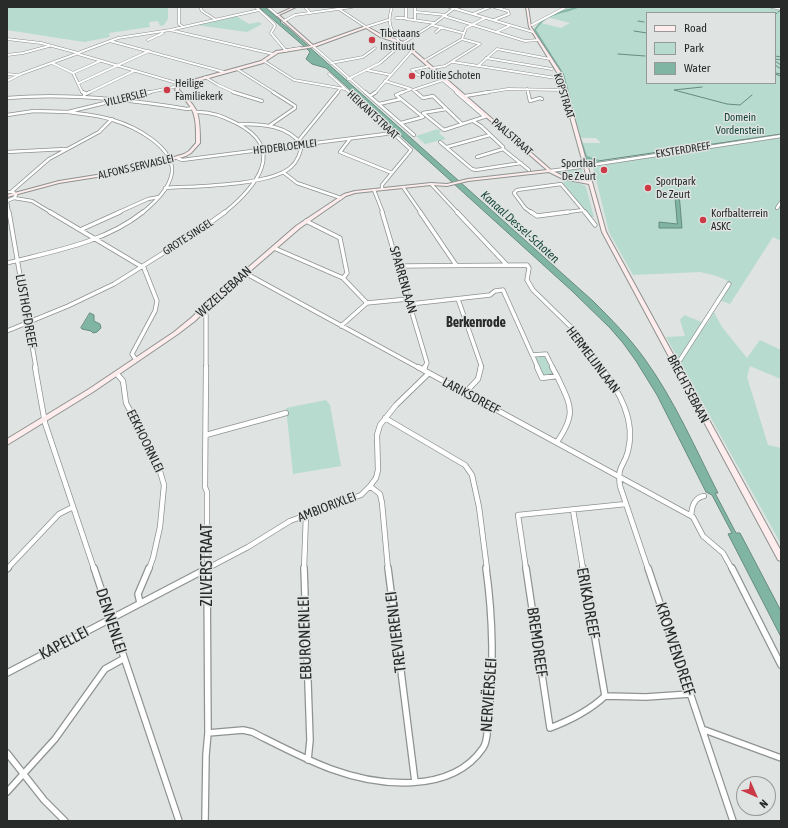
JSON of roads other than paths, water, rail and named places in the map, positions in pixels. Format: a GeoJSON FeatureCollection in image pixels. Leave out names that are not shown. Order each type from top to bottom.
{"type":"FeatureCollection","features":[{"type":"Feature","properties":{"kind":"street"},"geometry":{"type":"LineString","coordinates":[[179,7],[179,24],[182,27]]}},
{"type":"Feature","properties":{"kind":"street"},"geometry":{"type":"LineString","coordinates":[[200,7],[202,11],[216,20]]}},
{"type":"Feature","properties":{"kind":"street"},"geometry":{"type":"LineString","coordinates":[[256,7],[274,24],[275,26],[271,33],[286,51]]}},
{"type":"Feature","properties":{"kind":"street"},"geometry":{"type":"LineString","coordinates":[[268,7],[414,135],[410,136]]}},
{"type":"Feature","properties":{"kind":"street"},"geometry":{"type":"LineString","coordinates":[[277,15],[295,7]]}},
{"type":"Feature","properties":{"kind":"street"},"geometry":{"type":"LineString","coordinates":[[305,7],[310,13]]}},
{"type":"Feature","properties":{"kind":"street"},"geometry":{"type":"LineString","coordinates":[[322,7],[326,10]]}},
{"type":"Feature","properties":{"kind":"street"},"geometry":{"type":"LineString","coordinates":[[284,21],[293,15],[352,7]]}},
{"type":"Feature","properties":{"kind":"street"},"geometry":{"type":"LineString","coordinates":[[366,27],[388,20],[392,7]]}},
{"type":"Feature","properties":{"kind":"street"},"geometry":{"type":"LineString","coordinates":[[406,7],[406,18]]}},
{"type":"Feature","properties":{"kind":"street"},"geometry":{"type":"LineString","coordinates":[[415,7],[415,19]]}},
{"type":"Feature","properties":{"kind":"street"},"geometry":{"type":"LineString","coordinates":[[449,7],[509,26],[533,31],[527,7]]}},
{"type":"Feature","properties":{"kind":"street"},"geometry":{"type":"LineString","coordinates":[[348,78],[383,61],[401,42],[432,25],[454,9],[460,7]]}},
{"type":"Feature","properties":{"kind":"street"},"geometry":{"type":"LineString","coordinates":[[472,14],[490,7]]}},
{"type":"Feature","properties":{"kind":"street"},"geometry":{"type":"LineString","coordinates":[[494,7],[508,11],[509,14],[494,20]]}},
{"type":"Feature","properties":{"kind":"street"},"geometry":{"type":"LineString","coordinates":[[531,23],[540,21],[566,7]]}},
{"type":"Feature","properties":{"kind":"street"},"geometry":{"type":"LineString","coordinates":[[772,7],[781,9]]}},
{"type":"Feature","properties":{"kind":"street"},"geometry":{"type":"LineString","coordinates":[[340,8],[381,36],[401,42]]}},
{"type":"Feature","properties":{"kind":"street"},"geometry":{"type":"LineString","coordinates":[[7,82],[17,75],[123,37],[170,30],[259,10]]}},
{"type":"Feature","properties":{"kind":"street"},"geometry":{"type":"LineString","coordinates":[[416,12],[445,16],[525,41],[538,40]]}},
{"type":"Feature","properties":{"kind":"street"},"geometry":{"type":"LineString","coordinates":[[396,18],[415,19],[435,23]]}},
{"type":"Feature","properties":{"kind":"street"},"geometry":{"type":"LineString","coordinates":[[462,39],[466,26],[485,18]]}},
{"type":"Feature","properties":{"kind":"street","name":"PAALSTRAAT"},"geometry":{"type":"LineString","coordinates":[[388,20],[388,26],[401,42],[441,75],[444,80],[486,117],[550,171],[564,178],[589,183]]}},
{"type":"Feature","properties":{"kind":"street"},"geometry":{"type":"LineString","coordinates":[[432,25],[463,33]]}},
{"type":"Feature","properties":{"kind":"street"},"geometry":{"type":"LineString","coordinates":[[496,32],[509,26]]}},
{"type":"Feature","properties":{"kind":"street","name":"VILLERSLEI"},"geometry":{"type":"LineString","coordinates":[[7,115],[34,111],[68,112],[179,85],[264,61],[273,54],[311,46],[366,27]]}},
{"type":"Feature","properties":{"kind":"street"},"geometry":{"type":"LineString","coordinates":[[436,32],[442,27]]}},
{"type":"Feature","properties":{"kind":"street"},"geometry":{"type":"LineString","coordinates":[[170,30],[273,54]]}},
{"type":"Feature","properties":{"kind":"street"},"geometry":{"type":"LineString","coordinates":[[148,40],[164,31]]}},
{"type":"Feature","properties":{"kind":"street","name":"KOPSTRAAT"},"geometry":{"type":"LineString","coordinates":[[533,31],[560,74],[589,183]]}},
{"type":"Feature","properties":{"kind":"street"},"geometry":{"type":"LineString","coordinates":[[7,39],[40,43],[179,85],[179,93],[194,110]]}},
{"type":"Feature","properties":{"kind":"street"},"geometry":{"type":"LineString","coordinates":[[424,61],[462,39],[480,44],[446,66],[412,70],[418,75],[436,72]]}},
{"type":"Feature","properties":{"kind":"street"},"geometry":{"type":"LineString","coordinates":[[110,41],[224,72]]}},
{"type":"Feature","properties":{"kind":"street"},"geometry":{"type":"LineString","coordinates":[[7,55],[23,53],[49,46]]}},
{"type":"Feature","properties":{"kind":"street"},"geometry":{"type":"LineString","coordinates":[[331,63],[363,57],[375,48]]}},
{"type":"Feature","properties":{"kind":"street"},"geometry":{"type":"LineString","coordinates":[[478,66],[497,49],[550,59]]}},
{"type":"Feature","properties":{"kind":"street"},"geometry":{"type":"LineString","coordinates":[[370,96],[373,95],[412,50]]}},
{"type":"Feature","properties":{"kind":"street"},"geometry":{"type":"LineString","coordinates":[[79,83],[149,51]]}},
{"type":"Feature","properties":{"kind":"street"},"geometry":{"type":"LineString","coordinates":[[486,58],[552,69]]}},
{"type":"Feature","properties":{"kind":"street"},"geometry":{"type":"LineString","coordinates":[[73,73],[101,61]]}},
{"type":"Feature","properties":{"kind":"street","name":"HEIKANTSTRAAT"},"geometry":{"type":"LineString","coordinates":[[264,61],[294,80],[345,89],[411,150],[382,185],[382,190]]}},
{"type":"Feature","properties":{"kind":"street"},"geometry":{"type":"LineString","coordinates":[[453,62],[556,78]]}},
{"type":"Feature","properties":{"kind":"street"},"geometry":{"type":"LineString","coordinates":[[51,63],[73,73],[83,94]]}},
{"type":"Feature","properties":{"kind":"street"},"geometry":{"type":"LineString","coordinates":[[237,69],[295,106],[295,108],[269,126]]}},
{"type":"Feature","properties":{"kind":"street"},"geometry":{"type":"LineString","coordinates":[[366,70],[391,75]]}},
{"type":"Feature","properties":{"kind":"street"},"geometry":{"type":"LineString","coordinates":[[83,94],[134,71]]}},
{"type":"Feature","properties":{"kind":"street"},"geometry":{"type":"LineString","coordinates":[[7,74],[17,75]]}},
{"type":"Feature","properties":{"kind":"street"},"geometry":{"type":"LineString","coordinates":[[329,74],[345,89]]}},
{"type":"Feature","properties":{"kind":"street"},"geometry":{"type":"LineString","coordinates":[[205,77],[211,82],[238,94],[262,100]]}},
{"type":"Feature","properties":{"kind":"street"},"geometry":{"type":"LineString","coordinates":[[401,123],[423,118],[396,95],[444,80]]}},
{"type":"Feature","properties":{"kind":"street","name":"PAALSTRAAT"},"geometry":{"type":"LineString","coordinates":[[444,80],[465,96],[486,117]]}},
{"type":"Feature","properties":{"kind":"street"},"geometry":{"type":"LineString","coordinates":[[385,81],[398,84],[412,90],[423,98],[433,96],[462,124]]}},
{"type":"Feature","properties":{"kind":"street"},"geometry":{"type":"LineString","coordinates":[[299,140],[340,89]]}},
{"type":"Feature","properties":{"kind":"street"},"geometry":{"type":"LineString","coordinates":[[465,96],[501,89],[564,90]]}},
{"type":"Feature","properties":{"kind":"street"},"geometry":{"type":"LineString","coordinates":[[527,89],[532,99],[542,99]]}},
{"type":"Feature","properties":{"kind":"street"},"geometry":{"type":"LineString","coordinates":[[7,98],[83,94],[194,110],[240,124],[269,126],[284,130],[299,140],[302,145],[299,159],[294,165],[283,172],[268,178],[252,181],[165,188]]}},
{"type":"Feature","properties":{"kind":"street"},"geometry":{"type":"LineString","coordinates":[[379,104],[400,99]]}},
{"type":"Feature","properties":{"kind":"street"},"geometry":{"type":"LineString","coordinates":[[446,109],[423,113],[444,130],[486,117]]}},
{"type":"Feature","properties":{"kind":"street","name":"ALFONS SERVAISLEI"},"geometry":{"type":"LineString","coordinates":[[7,196],[59,182],[135,170],[177,158],[190,152],[198,143],[198,127],[194,110]]}},
{"type":"Feature","properties":{"kind":"street"},"geometry":{"type":"LineString","coordinates":[[7,263],[96,239],[132,221],[144,212],[159,197],[171,176],[170,160],[162,148],[130,126],[112,120],[68,112]]}},
{"type":"Feature","properties":{"kind":"street"},"geometry":{"type":"LineString","coordinates":[[7,202],[42,164],[66,149],[99,132],[112,120]]}},
{"type":"Feature","properties":{"kind":"street"},"geometry":{"type":"LineString","coordinates":[[473,121],[503,147],[503,149],[529,170]]}},
{"type":"Feature","properties":{"kind":"street"},"geometry":{"type":"LineString","coordinates":[[240,124],[258,139],[264,150]]}},
{"type":"Feature","properties":{"kind":"street","name":"HEIDEBLOEMLEI"},"geometry":{"type":"LineString","coordinates":[[177,158],[182,160],[393,133]]}},
{"type":"Feature","properties":{"kind":"street"},"geometry":{"type":"LineString","coordinates":[[447,147],[490,135]]}},
{"type":"Feature","properties":{"kind":"street","name":"EKSTERDREEF"},"geometry":{"type":"LineString","coordinates":[[585,166],[781,136]]}},
{"type":"Feature","properties":{"kind":"street"},"geometry":{"type":"LineString","coordinates":[[350,139],[340,151],[341,152],[392,174]]}},
{"type":"Feature","properties":{"kind":"street"},"geometry":{"type":"LineString","coordinates":[[440,142],[472,169],[476,170],[521,163]]}},
{"type":"Feature","properties":{"kind":"street"},"geometry":{"type":"LineString","coordinates":[[7,152],[66,149]]}},
{"type":"Feature","properties":{"kind":"street"},"geometry":{"type":"LineString","coordinates":[[477,157],[503,149]]}},
{"type":"Feature","properties":{"kind":"street","name":"GROTE SINGEL"},"geometry":{"type":"LineString","coordinates":[[7,331],[98,293],[142,267],[225,212],[243,194],[264,162],[264,150]]}},
{"type":"Feature","properties":{"kind":"street"},"geometry":{"type":"LineString","coordinates":[[550,171],[580,167]]}},
{"type":"Feature","properties":{"kind":"street","name":"WEZELSEBAAN"},"geometry":{"type":"LineString","coordinates":[[7,442],[45,420],[117,374],[167,339],[202,312],[306,221],[348,194],[431,184],[452,184],[460,181],[550,171]]}},
{"type":"Feature","properties":{"kind":"street"},"geometry":{"type":"LineString","coordinates":[[283,172],[297,183],[341,198]]}},
{"type":"Feature","properties":{"kind":"street"},"geometry":{"type":"LineString","coordinates":[[561,184],[564,178]]}},
{"type":"Feature","properties":{"kind":"street","name":"BRECHTSEBAAN"},"geometry":{"type":"LineString","coordinates":[[589,183],[599,218],[610,244],[781,558]]}},
{"type":"Feature","properties":{"kind":"street"},"geometry":{"type":"LineString","coordinates":[[431,184],[506,264]]}},
{"type":"Feature","properties":{"kind":"street"},"geometry":{"type":"LineString","coordinates":[[561,184],[517,190],[514,193],[525,208],[537,216],[583,210]]}},
{"type":"Feature","properties":{"kind":"street"},"geometry":{"type":"LineString","coordinates":[[561,184],[595,224]]}},
{"type":"Feature","properties":{"kind":"street"},"geometry":{"type":"LineString","coordinates":[[403,187],[456,265]]}},
{"type":"Feature","properties":{"kind":"street","name":"SPARRENLAAN"},"geometry":{"type":"LineString","coordinates":[[374,190],[386,218],[427,363],[423,370]]}},
{"type":"Feature","properties":{"kind":"street"},"geometry":{"type":"LineString","coordinates":[[7,192],[32,201],[142,267],[148,276],[157,301],[155,311],[132,354],[136,360]]}},
{"type":"Feature","properties":{"kind":"street"},"geometry":{"type":"LineString","coordinates":[[80,230],[148,199],[159,197]]}},
{"type":"Feature","properties":{"kind":"street","name":"LUSTHOFDREEF"},"geometry":{"type":"LineString","coordinates":[[7,202],[45,420]]}},
{"type":"Feature","properties":{"kind":"street"},"geometry":{"type":"LineString","coordinates":[[777,208],[781,202]]}},
{"type":"Feature","properties":{"kind":"street"},"geometry":{"type":"LineString","coordinates":[[306,221],[340,238],[347,273],[343,278]]}},
{"type":"Feature","properties":{"kind":"street"},"geometry":{"type":"LineString","coordinates":[[274,248],[343,278],[367,303]]}},
{"type":"Feature","properties":{"kind":"street"},"geometry":{"type":"LineString","coordinates":[[400,266],[506,264]]}},
{"type":"Feature","properties":{"kind":"street","name":"HERMELIJNLAAN"},"geometry":{"type":"LineString","coordinates":[[506,264],[526,264],[528,266],[527,280],[533,290],[574,331],[613,383],[622,400],[629,420],[628,451],[618,472],[619,476]]}},
{"type":"Feature","properties":{"kind":"street","name":"LARIKSDREEF"},"geometry":{"type":"LineString","coordinates":[[245,273],[691,516],[708,540],[723,552],[727,558],[781,665]]}},
{"type":"Feature","properties":{"kind":"street"},"geometry":{"type":"LineString","coordinates":[[674,364],[680,360],[730,284]]}},
{"type":"Feature","properties":{"kind":"street"},"geometry":{"type":"LineString","coordinates":[[410,304],[490,295],[495,291],[503,290],[542,378],[557,376]]}},
{"type":"Feature","properties":{"kind":"street"},"geometry":{"type":"LineString","coordinates":[[341,326],[367,303],[408,299]]}},
{"type":"Feature","properties":{"kind":"street"},"geometry":{"type":"LineString","coordinates":[[458,299],[481,365],[478,379],[465,393]]}},
{"type":"Feature","properties":{"kind":"street","name":"ZILVERSTRAAT"},"geometry":{"type":"LineString","coordinates":[[202,312],[206,315],[208,733],[206,755],[205,821]]}},
{"type":"Feature","properties":{"kind":"street"},"geometry":{"type":"LineString","coordinates":[[532,355],[546,354],[569,402],[571,414],[569,424],[557,442]]}},
{"type":"Feature","properties":{"kind":"street","name":"EEKHOORNLEI"},"geometry":{"type":"LineString","coordinates":[[117,374],[123,381],[126,403],[156,461],[164,485],[160,527],[153,558],[138,594],[140,603]]}},
{"type":"Feature","properties":{"kind":"street","name":"AMBIORIXLEI"},"geometry":{"type":"LineString","coordinates":[[207,569],[248,547],[290,521],[353,499],[371,487],[378,472],[378,432],[386,418],[428,374]]}},
{"type":"Feature","properties":{"kind":"street"},"geometry":{"type":"LineString","coordinates":[[206,435],[286,414]]}},
{"type":"Feature","properties":{"kind":"street","name":"NERVIËRSLEI"},"geometry":{"type":"LineString","coordinates":[[208,733],[242,730],[252,732],[308,760],[333,770],[372,781],[415,782],[436,780],[457,772],[476,757],[483,748],[486,740],[490,707],[492,647],[486,558],[479,507],[472,475],[465,465],[386,418]]}},
{"type":"Feature","properties":{"kind":"street","name":"DENNENLEI"},"geometry":{"type":"LineString","coordinates":[[45,420],[111,618],[123,659],[178,821]]}},
{"type":"Feature","properties":{"kind":"street","name":"KROMVENDREEF"},"geometry":{"type":"LineString","coordinates":[[619,476],[620,486],[733,821]]}},
{"type":"Feature","properties":{"kind":"street","name":"TREVIERENLEI"},"geometry":{"type":"LineString","coordinates":[[371,487],[380,494],[382,503],[387,560],[415,782]]}},
{"type":"Feature","properties":{"kind":"street"},"geometry":{"type":"LineString","coordinates":[[691,516],[691,509],[695,502],[700,496],[704,496]]}},
{"type":"Feature","properties":{"kind":"street","name":"BREMDREEF"},"geometry":{"type":"LineString","coordinates":[[605,696],[600,702],[574,720],[550,728],[518,515],[626,504]]}},
{"type":"Feature","properties":{"kind":"street"},"geometry":{"type":"LineString","coordinates":[[7,569],[59,514],[73,507]]}},
{"type":"Feature","properties":{"kind":"street","name":"ERIKADREEF"},"geometry":{"type":"LineString","coordinates":[[572,510],[605,696]]}},
{"type":"Feature","properties":{"kind":"street","name":"EBURONENLEI"},"geometry":{"type":"LineString","coordinates":[[306,515],[304,578],[310,740],[308,760]]}},
{"type":"Feature","properties":{"kind":"street","name":"KAPELLEI"},"geometry":{"type":"LineString","coordinates":[[7,673],[207,569]]}},
{"type":"Feature","properties":{"kind":"street"},"geometry":{"type":"LineString","coordinates":[[7,792],[23,776],[67,725],[105,669],[123,659]]}},
{"type":"Feature","properties":{"kind":"street"},"geometry":{"type":"LineString","coordinates":[[605,696],[646,697],[690,694]]}},
{"type":"Feature","properties":{"kind":"street"},"geometry":{"type":"LineString","coordinates":[[702,729],[781,758]]}},
{"type":"Feature","properties":{"kind":"street"},"geometry":{"type":"LineString","coordinates":[[7,754],[23,776],[65,821]]}},
{"type":"Feature","properties":{"kind":"water"},"geometry":{"type":"Polygon","coordinates":[[[259,7],[265,7],[281,21],[280,22],[593,301],[632,343],[655,374],[675,407],[718,493],[715,493],[736,533],[740,533],[781,611],[781,637],[728,534],[732,533],[712,495],[706,492],[657,395],[623,343],[610,328],[572,291],[454,184],[455,183],[452,182],[326,68],[312,64],[306,59],[310,52],[259,7]]]}},
{"type":"Feature","properties":{"kind":"water"},"geometry":{"type":"Polygon","coordinates":[[[675,193],[679,193],[682,228],[659,228],[659,222],[677,224],[675,193]]]}},
{"type":"Feature","properties":{"kind":"water"},"geometry":{"type":"Polygon","coordinates":[[[90,313],[94,315],[94,321],[100,324],[101,328],[97,332],[93,333],[81,328],[90,313]]]}},
{"type":"Feature","properties":{"kind":"waterway"},"geometry":{"type":"LineString","coordinates":[[569,99],[562,74],[535,30],[538,25],[548,17],[579,7]]}},
{"type":"Feature","properties":{"kind":"waterway"},"geometry":{"type":"LineString","coordinates":[[638,21],[644,22]]}},
{"type":"Feature","properties":{"kind":"waterway"},"geometry":{"type":"LineString","coordinates":[[634,31],[646,33]]}},
{"type":"Feature","properties":{"kind":"waterway"},"geometry":{"type":"LineString","coordinates":[[618,54],[645,56]]}},
{"type":"Feature","properties":{"kind":"waterway"},"geometry":{"type":"LineString","coordinates":[[776,56],[781,57]]}},
{"type":"Feature","properties":{"kind":"waterway"},"geometry":{"type":"LineString","coordinates":[[776,59],[781,60]]}},
{"type":"Feature","properties":{"kind":"waterway"},"geometry":{"type":"LineString","coordinates":[[776,62],[781,65]]}},
{"type":"Feature","properties":{"kind":"waterway"},"geometry":{"type":"LineString","coordinates":[[776,66],[781,69]]}},
{"type":"Feature","properties":{"kind":"waterway"},"geometry":{"type":"LineString","coordinates":[[776,73],[781,74]]}},
{"type":"Feature","properties":{"kind":"waterway"},"geometry":{"type":"LineString","coordinates":[[776,74],[781,76]]}},
{"type":"Feature","properties":{"kind":"waterway"},"geometry":{"type":"LineString","coordinates":[[702,87],[674,90],[727,104],[740,105],[752,95]]}},
{"type":"Feature","properties":{"kind":"waterway"},"geometry":{"type":"LineString","coordinates":[[598,161],[781,134]]}},
{"type":"Feature","properties":{"kind":"waterway"},"geometry":{"type":"LineString","coordinates":[[578,135],[585,157],[598,161]]}},
{"type":"Feature","properties":{"kind":"waterway"},"geometry":{"type":"LineString","coordinates":[[588,168],[591,178]]}},
{"type":"Feature","properties":{"kind":"place","name":"Tibetaans Instituut"},"geometry":{"type":"Point","coordinates":[372,40]}},
{"type":"Feature","properties":{"kind":"place","name":"Politie Schoten"},"geometry":{"type":"Point","coordinates":[412,76]}},
{"type":"Feature","properties":{"kind":"place","name":"Heilige Familiekerk"},"geometry":{"type":"Point","coordinates":[167,90]}},
{"type":"Feature","properties":{"kind":"place","name":"Sporthal De Zeurt"},"geometry":{"type":"Point","coordinates":[604,170]}},
{"type":"Feature","properties":{"kind":"place","name":"Sportpark De Zeurt"},"geometry":{"type":"Point","coordinates":[648,188]}},
{"type":"Feature","properties":{"kind":"place","name":"Korfbalterrein ASKC"},"geometry":{"type":"Point","coordinates":[703,220]}},
{"type":"Feature","properties":{"kind":"district","name":"Berkenrode"},"geometry":{"type":"Point","coordinates":[476,323]}},
{"type":"Feature","properties":{"kind":"park label","name":"Domein Vordenstein"},"geometry":{"type":"Point","coordinates":[740,124]}},
{"type":"Feature","properties":{"kind":"water label","name":"Kanaal Dessel-Schoten"},"geometry":{"type":"Point","coordinates":[520,227]}}]}
